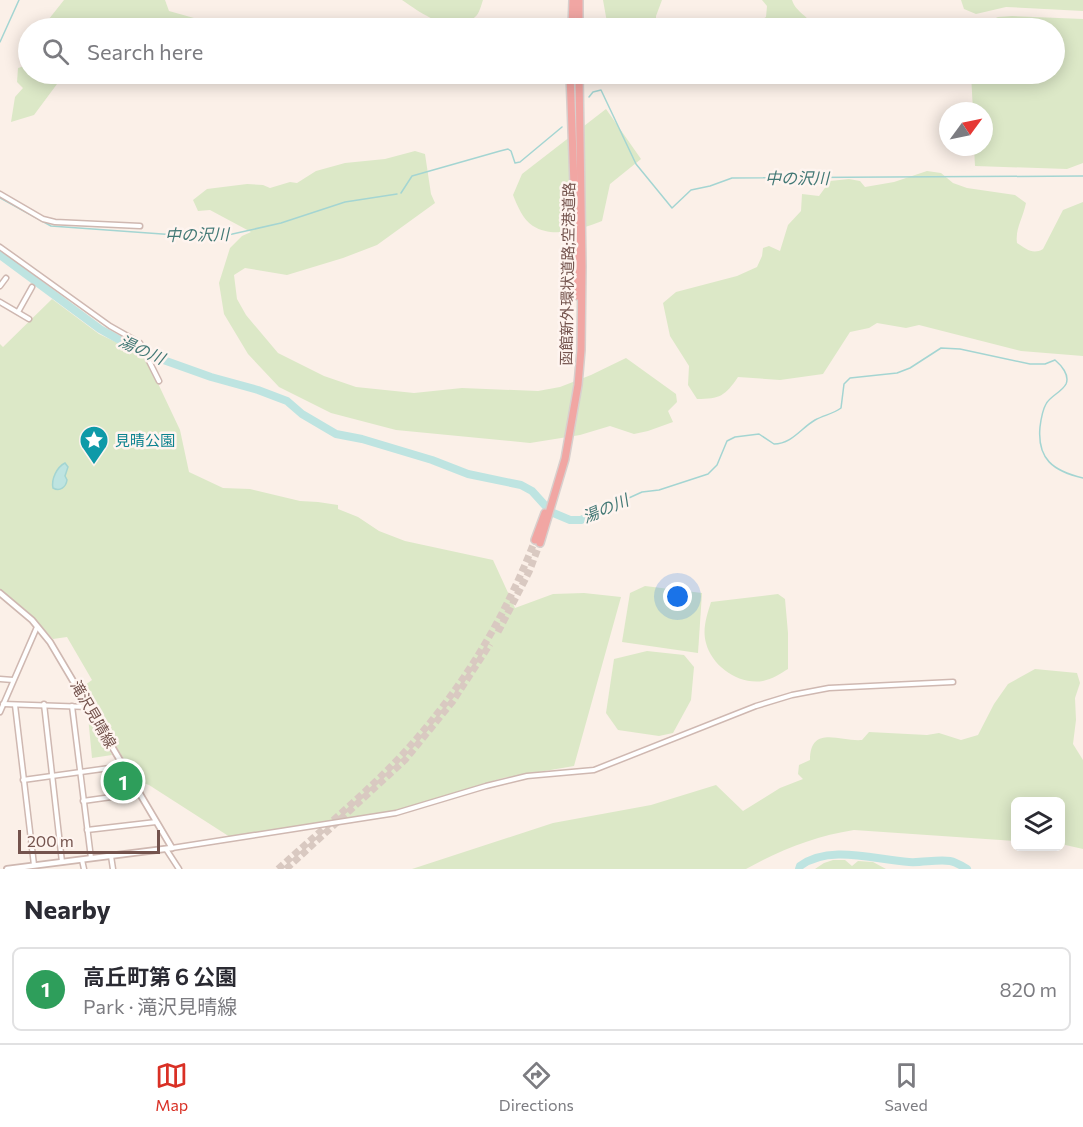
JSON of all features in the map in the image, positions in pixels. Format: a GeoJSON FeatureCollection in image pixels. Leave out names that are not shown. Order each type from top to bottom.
{"type":"FeatureCollection","features":[{"type":"Feature","properties":{"kind":"highway"},"geometry":{"type":"LineString","coordinates":[[572,18],[573,0]]}},
{"type":"Feature","properties":{"kind":"highway"},"geometry":{"type":"LineString","coordinates":[[579,0],[579,18]]}},
{"type":"Feature","properties":{"kind":"highway","name":"函館新外環状道路;空港道路"},"geometry":{"type":"LineString","coordinates":[[553,498],[569,418],[577,350],[577,267],[570,84]]}},
{"type":"Feature","properties":{"kind":"highway","name":"函館新外環状道路;空港道路"},"geometry":{"type":"LineString","coordinates":[[537,541],[553,498],[573,419],[581,350],[579,84]]}},
{"type":"Feature","properties":{"kind":"street"},"geometry":{"type":"LineString","coordinates":[[0,194],[43,219],[55,222],[140,226]]}},
{"type":"Feature","properties":{"kind":"street"},"geometry":{"type":"LineString","coordinates":[[0,247],[79,305],[110,326],[135,339],[143,347],[159,381]]}},
{"type":"Feature","properties":{"kind":"street"},"geometry":{"type":"LineString","coordinates":[[0,286],[6,278]]}},
{"type":"Feature","properties":{"kind":"street"},"geometry":{"type":"LineString","coordinates":[[18,312],[32,287]]}},
{"type":"Feature","properties":{"kind":"street"},"geometry":{"type":"LineString","coordinates":[[0,302],[29,320]]}},
{"type":"Feature","properties":{"kind":"street","name":"滝沢見晴線"},"geometry":{"type":"LineString","coordinates":[[0,593],[38,626],[51,642],[140,793],[169,848]]}},
{"type":"Feature","properties":{"kind":"street"},"geometry":{"type":"LineString","coordinates":[[0,712],[38,626]]}},
{"type":"Feature","properties":{"kind":"street"},"geometry":{"type":"LineString","coordinates":[[0,679],[13,680]]}},
{"type":"Feature","properties":{"kind":"street"},"geometry":{"type":"LineString","coordinates":[[7,869],[34,865],[52,866],[62,862],[396,813],[527,776],[594,770],[756,706],[812,691],[829,688],[952,682]]}},
{"type":"Feature","properties":{"kind":"street"},"geometry":{"type":"LineString","coordinates":[[3,704],[90,707]]}},
{"type":"Feature","properties":{"kind":"street"},"geometry":{"type":"LineString","coordinates":[[44,704],[62,862]]}},
{"type":"Feature","properties":{"kind":"street"},"geometry":{"type":"LineString","coordinates":[[15,705],[34,865]]}},
{"type":"Feature","properties":{"kind":"street"},"geometry":{"type":"LineString","coordinates":[[72,706],[91,858]]}},
{"type":"Feature","properties":{"kind":"street"},"geometry":{"type":"LineString","coordinates":[[23,780],[124,766]]}},
{"type":"Feature","properties":{"kind":"street"},"geometry":{"type":"LineString","coordinates":[[83,801],[140,793]]}},
{"type":"Feature","properties":{"kind":"street"},"geometry":{"type":"LineString","coordinates":[[87,830],[156,822]]}},
{"type":"Feature","properties":{"kind":"street"},"geometry":{"type":"LineString","coordinates":[[169,848],[179,869]]}},
{"type":"Feature","properties":{"kind":"street"},"geometry":{"type":"LineString","coordinates":[[111,856],[113,869]]}},
{"type":"Feature","properties":{"kind":"street"},"geometry":{"type":"LineString","coordinates":[[82,860],[84,869]]}},
{"type":"Feature","properties":{"kind":"green space"},"geometry":{"type":"Polygon","coordinates":[[[64,0],[165,0],[169,11],[194,18],[50,18],[64,0]]]}},
{"type":"Feature","properties":{"kind":"green space"},"geometry":{"type":"Polygon","coordinates":[[[402,0],[483,0],[479,12],[474,18],[432,18],[402,0]]]}},
{"type":"Feature","properties":{"kind":"green space"},"geometry":{"type":"Polygon","coordinates":[[[603,0],[662,0],[656,18],[606,18],[603,0]]]}},
{"type":"Feature","properties":{"kind":"green space"},"geometry":{"type":"Polygon","coordinates":[[[762,0],[792,0],[807,18],[764,18],[767,6],[762,0]]]}},
{"type":"Feature","properties":{"kind":"green space"},"geometry":{"type":"Polygon","coordinates":[[[961,0],[1083,0],[1083,11],[1006,7],[976,14],[964,9],[961,0]]]}},
{"type":"Feature","properties":{"kind":"green space"},"geometry":{"type":"Polygon","coordinates":[[[1012,16],[1059,18],[996,18],[1012,16]]]}},
{"type":"Feature","properties":{"kind":"green space"},"geometry":{"type":"Polygon","coordinates":[[[1065,18],[1083,19],[1083,163],[1067,169],[975,166],[974,156],[993,156],[993,102],[973,102],[972,84],[1065,84],[1065,18]]]}},
{"type":"Feature","properties":{"kind":"green space"},"geometry":{"type":"Polygon","coordinates":[[[19,84],[57,84],[34,115],[11,122],[15,97],[23,88],[19,84]]]}},
{"type":"Feature","properties":{"kind":"green space"},"geometry":{"type":"Polygon","coordinates":[[[606,109],[641,159],[610,184],[602,221],[576,230],[559,232],[541,230],[533,226],[523,216],[513,195],[522,174],[606,109]]]}},
{"type":"Feature","properties":{"kind":"green space"},"geometry":{"type":"Polygon","coordinates":[[[415,151],[425,154],[431,194],[435,203],[377,245],[287,275],[245,268],[234,275],[237,299],[246,315],[278,353],[324,376],[356,387],[414,393],[462,388],[538,391],[560,387],[626,358],[676,394],[677,402],[668,411],[673,422],[634,434],[610,426],[580,435],[530,443],[396,430],[331,413],[279,387],[248,354],[224,314],[219,283],[230,248],[242,236],[251,232],[210,210],[198,211],[193,200],[207,189],[247,184],[270,188],[290,182],[297,183],[316,171],[345,163],[385,159],[415,151]]]}},
{"type":"Feature","properties":{"kind":"green space"},"geometry":{"type":"Polygon","coordinates":[[[927,171],[941,173],[953,183],[967,188],[1015,195],[1026,203],[1018,228],[1017,243],[1033,251],[1043,249],[1063,210],[1083,202],[1083,356],[1021,351],[919,325],[906,328],[877,323],[869,328],[850,332],[823,374],[780,380],[738,377],[721,395],[697,399],[688,385],[689,366],[670,336],[663,303],[676,292],[737,276],[757,267],[763,248],[769,246],[780,251],[788,225],[801,211],[802,194],[819,196],[830,181],[849,179],[860,181],[865,187],[894,182],[927,171]]]}},
{"type":"Feature","properties":{"kind":"green space"},"geometry":{"type":"Polygon","coordinates":[[[52,299],[99,334],[145,356],[180,430],[189,472],[223,488],[250,489],[300,501],[338,505],[338,509],[358,517],[379,531],[405,541],[493,560],[515,608],[553,594],[584,593],[621,597],[574,766],[503,778],[394,811],[230,837],[149,785],[137,781],[81,688],[92,680],[67,637],[53,639],[32,616],[0,589],[0,344],[3,347],[52,299]]]}},
{"type":"Feature","properties":{"kind":"green space"},"geometry":{"type":"Polygon","coordinates":[[[645,586],[702,593],[698,653],[622,642],[630,593],[645,586]]]}},
{"type":"Feature","properties":{"kind":"green space"},"geometry":{"type":"Polygon","coordinates":[[[778,594],[785,599],[788,669],[763,681],[744,680],[727,672],[714,659],[706,643],[705,627],[711,602],[778,594]]]}},
{"type":"Feature","properties":{"kind":"green space"},"geometry":{"type":"Polygon","coordinates":[[[647,651],[684,655],[694,667],[691,700],[673,733],[659,736],[618,730],[606,713],[614,659],[647,651]]]}},
{"type":"Feature","properties":{"kind":"green space"},"geometry":{"type":"Polygon","coordinates":[[[1035,669],[1077,673],[1080,683],[1075,698],[1076,720],[1073,744],[1083,760],[1083,849],[1065,845],[1065,797],[1011,797],[1011,841],[854,830],[798,845],[746,869],[412,869],[553,823],[651,805],[716,785],[743,811],[780,788],[803,779],[798,774],[799,765],[810,760],[811,749],[821,738],[862,740],[869,732],[927,735],[939,733],[961,740],[978,735],[994,704],[1008,684],[1035,669]]]}},
{"type":"Feature","properties":{"kind":"green space"},"geometry":{"type":"Polygon","coordinates":[[[89,715],[112,755],[92,758],[89,715]]]}},
{"type":"Feature","properties":{"kind":"green space"},"geometry":{"type":"Polygon","coordinates":[[[833,860],[845,860],[852,866],[858,861],[873,862],[886,869],[815,869],[833,860]]]}},
{"type":"Feature","properties":{"kind":"water"},"geometry":{"type":"Polygon","coordinates":[[[65,463],[68,467],[65,476],[66,483],[62,488],[53,488],[57,470],[65,463]]]}},
{"type":"Feature","properties":{"kind":"waterway"},"geometry":{"type":"LineString","coordinates":[[0,42],[19,0]]}},
{"type":"Feature","properties":{"kind":"waterway","name":"中の沢川"},"geometry":{"type":"LineString","coordinates":[[589,97],[593,92],[601,90],[636,164],[672,208],[691,190],[732,178],[1083,176]]}},
{"type":"Feature","properties":{"kind":"waterway","name":"中の沢川"},"geometry":{"type":"LineString","coordinates":[[401,193],[412,176],[500,151],[508,149],[515,163],[520,162],[562,127]]}},
{"type":"Feature","properties":{"kind":"waterway","name":"中の沢川"},"geometry":{"type":"LineString","coordinates":[[0,198],[51,226],[190,236],[228,235],[281,223],[345,202],[397,194]]}},
{"type":"Feature","properties":{"kind":"waterway","name":"湯の川"},"geometry":{"type":"LineString","coordinates":[[0,255],[100,329],[141,352],[287,401],[302,414],[336,434],[362,439],[432,460],[468,474],[521,485],[532,491],[551,512],[570,520],[581,520],[620,502]]}},
{"type":"Feature","properties":{"kind":"waterway","name":"湯の川"},"geometry":{"type":"LineString","coordinates":[[620,502],[642,492],[659,490],[708,474],[717,465],[727,441],[735,437],[759,434],[774,444],[786,441],[810,423],[841,408],[844,384],[850,378],[897,373],[910,368],[941,348],[960,349],[1030,364],[1045,364],[1055,360],[1064,370],[1067,381],[1064,387],[1048,401],[1044,409],[1040,427],[1041,447],[1044,455],[1055,467],[1083,478]]}},
{"type":"Feature","properties":{"kind":"waterway"},"geometry":{"type":"LineString","coordinates":[[799,869],[812,859],[839,855],[909,862],[950,861],[967,869]]}},
{"type":"Feature","properties":{"kind":"tunnel"},"geometry":{"type":"LineString","coordinates":[[278,869],[386,772],[442,708],[494,628],[535,540]]}},
{"type":"Feature","properties":{"kind":"tunnel"},"geometry":{"type":"LineString","coordinates":[[498,632],[529,572],[540,543]]}},
{"type":"Feature","properties":{"kind":"tunnel"},"geometry":{"type":"LineString","coordinates":[[286,869],[405,760],[453,701],[490,644]]}},
{"type":"Feature","properties":{"kind":"place","name":"見晴公園"},"geometry":{"type":"Point","coordinates":[94,466]}},
{"type":"Feature","properties":{"kind":"place","name":"高丘町第６公園"},"geometry":{"type":"Point","coordinates":[123,781]}}]}
